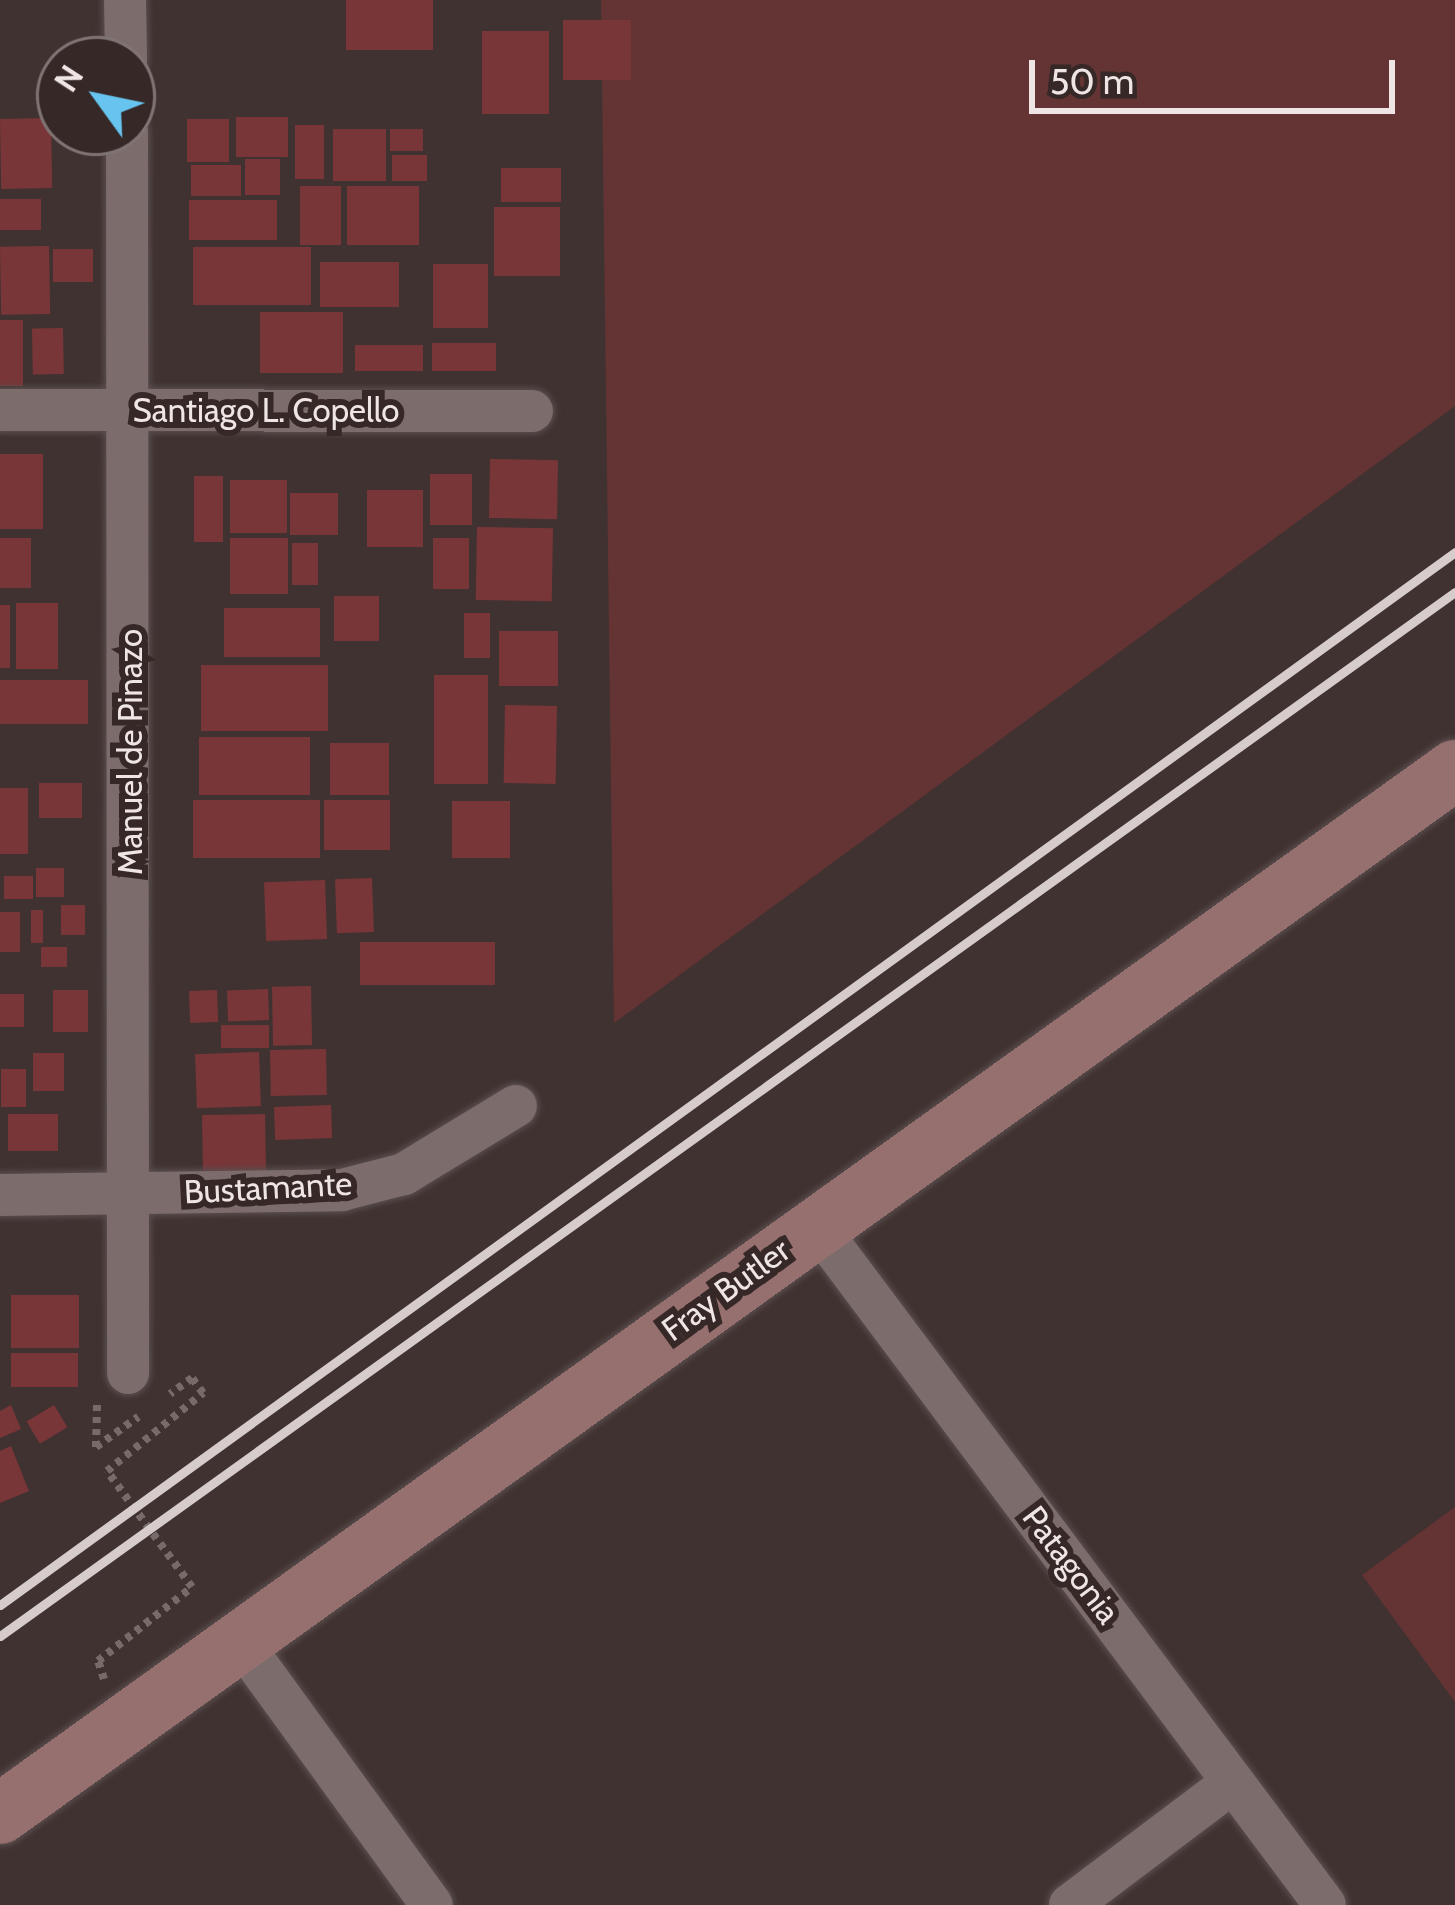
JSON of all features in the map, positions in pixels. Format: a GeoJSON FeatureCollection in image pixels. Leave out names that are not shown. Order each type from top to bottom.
{"type":"FeatureCollection","features":[{"type":"Feature","properties":{"kind":"street"},"geometry":{"type":"LineString","coordinates":[[125,0],[126,36]]}},
{"type":"Feature","properties":{"kind":"street","name":"Manuel de Pinazo"},"geometry":{"type":"LineString","coordinates":[[127,156],[132,1193],[128,1354]]}},
{"type":"Feature","properties":{"kind":"street","name":"Santiago L. Copello"},"geometry":{"type":"LineString","coordinates":[[0,410],[532,411]]}},
{"type":"Feature","properties":{"kind":"street","name":"Fray Butler"},"geometry":{"type":"LineString","coordinates":[[0,1814],[816,1225],[1451,782]]}},
{"type":"Feature","properties":{"kind":"street","name":"Bustamante"},"geometry":{"type":"LineString","coordinates":[[0,1195],[342,1190],[404,1174],[516,1106]]}},
{"type":"Feature","properties":{"kind":"street","name":"Patagonia"},"geometry":{"type":"LineString","coordinates":[[816,1225],[1324,1905]]}},
{"type":"Feature","properties":{"kind":"street"},"geometry":{"type":"LineString","coordinates":[[240,1641],[432,1905]]}},
{"type":"Feature","properties":{"kind":"street"},"geometry":{"type":"LineString","coordinates":[[1070,1905],[1233,1781]]}},
{"type":"Feature","properties":{"kind":"path"},"geometry":{"type":"LineString","coordinates":[[124,1671],[105,1683],[98,1661],[192,1587],[106,1471],[203,1394],[193,1378],[96,1447],[97,1388],[109,1347],[128,1354]]}},
{"type":"Feature","properties":{"kind":"shaded area"},"geometry":{"type":"Polygon","coordinates":[[[601,0],[1455,0],[1455,406],[614,1023],[601,0]]]}},
{"type":"Feature","properties":{"kind":"shaded area"},"geometry":{"type":"Polygon","coordinates":[[[1455,1507],[1455,1702],[1362,1575],[1455,1507]]]}},
{"type":"Feature","properties":{"kind":"building"},"geometry":{"type":"Polygon","coordinates":[[[346,0],[433,0],[433,50],[346,50],[346,0]]]}},
{"type":"Feature","properties":{"kind":"building"},"geometry":{"type":"Polygon","coordinates":[[[563,20],[631,20],[631,80],[563,80],[563,20]]]}},
{"type":"Feature","properties":{"kind":"building"},"geometry":{"type":"Polygon","coordinates":[[[482,31],[549,31],[549,114],[482,114],[482,31]]]}},
{"type":"Feature","properties":{"kind":"building"},"geometry":{"type":"Polygon","coordinates":[[[236,117],[288,117],[288,157],[236,157],[236,117]]]}},
{"type":"Feature","properties":{"kind":"building"},"geometry":{"type":"Polygon","coordinates":[[[36,118],[36,156],[52,156],[52,188],[1,189],[0,119],[36,118]]]}},
{"type":"Feature","properties":{"kind":"building"},"geometry":{"type":"Polygon","coordinates":[[[187,119],[229,119],[229,162],[187,162],[187,119]]]}},
{"type":"Feature","properties":{"kind":"building"},"geometry":{"type":"Polygon","coordinates":[[[295,125],[324,125],[324,179],[295,179],[295,125]]]}},
{"type":"Feature","properties":{"kind":"building"},"geometry":{"type":"Polygon","coordinates":[[[333,129],[386,129],[386,181],[333,181],[333,129]]]}},
{"type":"Feature","properties":{"kind":"building"},"geometry":{"type":"Polygon","coordinates":[[[390,129],[423,129],[423,151],[390,151],[390,129]]]}},
{"type":"Feature","properties":{"kind":"building"},"geometry":{"type":"Polygon","coordinates":[[[392,155],[427,155],[427,181],[392,181],[392,155]]]}},
{"type":"Feature","properties":{"kind":"building"},"geometry":{"type":"Polygon","coordinates":[[[245,159],[280,159],[280,195],[245,195],[245,159]]]}},
{"type":"Feature","properties":{"kind":"building"},"geometry":{"type":"Polygon","coordinates":[[[191,165],[241,165],[241,196],[191,196],[191,165]]]}},
{"type":"Feature","properties":{"kind":"building"},"geometry":{"type":"Polygon","coordinates":[[[501,168],[561,168],[561,202],[501,202],[501,168]]]}},
{"type":"Feature","properties":{"kind":"building"},"geometry":{"type":"Polygon","coordinates":[[[300,186],[341,186],[341,245],[300,245],[300,186]]]}},
{"type":"Feature","properties":{"kind":"building"},"geometry":{"type":"Polygon","coordinates":[[[347,186],[419,186],[419,245],[347,245],[347,186]]]}},
{"type":"Feature","properties":{"kind":"building"},"geometry":{"type":"Polygon","coordinates":[[[0,199],[41,199],[41,230],[0,230],[0,199]]]}},
{"type":"Feature","properties":{"kind":"building"},"geometry":{"type":"Polygon","coordinates":[[[189,200],[277,200],[277,240],[189,240],[189,200]]]}},
{"type":"Feature","properties":{"kind":"building"},"geometry":{"type":"Polygon","coordinates":[[[494,207],[560,207],[560,276],[494,276],[494,207]]]}},
{"type":"Feature","properties":{"kind":"building"},"geometry":{"type":"Polygon","coordinates":[[[49,246],[50,314],[1,315],[0,247],[49,246]]]}},
{"type":"Feature","properties":{"kind":"building"},"geometry":{"type":"Polygon","coordinates":[[[193,247],[311,247],[311,305],[193,305],[193,247]]]}},
{"type":"Feature","properties":{"kind":"building"},"geometry":{"type":"Polygon","coordinates":[[[53,249],[93,249],[93,282],[53,282],[53,249]]]}},
{"type":"Feature","properties":{"kind":"building"},"geometry":{"type":"Polygon","coordinates":[[[320,262],[399,262],[399,307],[320,307],[320,262]]]}},
{"type":"Feature","properties":{"kind":"building"},"geometry":{"type":"Polygon","coordinates":[[[433,264],[488,264],[488,328],[433,328],[433,264]]]}},
{"type":"Feature","properties":{"kind":"building"},"geometry":{"type":"Polygon","coordinates":[[[260,312],[343,312],[343,373],[260,373],[260,312]]]}},
{"type":"Feature","properties":{"kind":"building"},"geometry":{"type":"Polygon","coordinates":[[[0,320],[23,320],[23,386],[0,386],[0,320]]]}},
{"type":"Feature","properties":{"kind":"building"},"geometry":{"type":"Polygon","coordinates":[[[63,328],[64,374],[33,375],[32,329],[63,328]]]}},
{"type":"Feature","properties":{"kind":"building"},"geometry":{"type":"Polygon","coordinates":[[[432,343],[496,343],[496,371],[432,371],[432,343]]]}},
{"type":"Feature","properties":{"kind":"building"},"geometry":{"type":"Polygon","coordinates":[[[355,345],[423,345],[423,371],[355,371],[355,345]]]}},
{"type":"Feature","properties":{"kind":"building"},"geometry":{"type":"Polygon","coordinates":[[[0,454],[43,454],[43,529],[0,529],[0,454]]]}},
{"type":"Feature","properties":{"kind":"building"},"geometry":{"type":"Polygon","coordinates":[[[490,459],[558,460],[557,519],[489,518],[490,459]]]}},
{"type":"Feature","properties":{"kind":"building"},"geometry":{"type":"Polygon","coordinates":[[[430,474],[472,474],[472,525],[430,525],[430,474]]]}},
{"type":"Feature","properties":{"kind":"building"},"geometry":{"type":"Polygon","coordinates":[[[194,476],[223,476],[223,542],[194,542],[194,476]]]}},
{"type":"Feature","properties":{"kind":"building"},"geometry":{"type":"Polygon","coordinates":[[[230,480],[287,480],[287,533],[230,533],[230,480]]]}},
{"type":"Feature","properties":{"kind":"building"},"geometry":{"type":"Polygon","coordinates":[[[367,490],[423,490],[423,547],[367,547],[367,490]]]}},
{"type":"Feature","properties":{"kind":"building"},"geometry":{"type":"Polygon","coordinates":[[[290,493],[338,493],[338,535],[290,535],[290,493]]]}},
{"type":"Feature","properties":{"kind":"building"},"geometry":{"type":"Polygon","coordinates":[[[477,527],[553,528],[552,601],[476,600],[477,527]]]}},
{"type":"Feature","properties":{"kind":"building"},"geometry":{"type":"Polygon","coordinates":[[[0,538],[31,538],[31,588],[0,588],[0,538]]]}},
{"type":"Feature","properties":{"kind":"building"},"geometry":{"type":"Polygon","coordinates":[[[230,538],[288,538],[288,594],[230,594],[230,538]]]}},
{"type":"Feature","properties":{"kind":"building"},"geometry":{"type":"Polygon","coordinates":[[[433,538],[469,538],[469,589],[433,589],[433,538]]]}},
{"type":"Feature","properties":{"kind":"building"},"geometry":{"type":"Polygon","coordinates":[[[292,543],[318,543],[318,585],[292,585],[292,543]]]}},
{"type":"Feature","properties":{"kind":"building"},"geometry":{"type":"Polygon","coordinates":[[[334,596],[379,596],[379,641],[334,641],[334,596]]]}},
{"type":"Feature","properties":{"kind":"building"},"geometry":{"type":"Polygon","coordinates":[[[16,603],[58,603],[58,669],[16,669],[16,603]]]}},
{"type":"Feature","properties":{"kind":"building"},"geometry":{"type":"Polygon","coordinates":[[[0,605],[10,605],[10,668],[0,668],[0,605]]]}},
{"type":"Feature","properties":{"kind":"building"},"geometry":{"type":"Polygon","coordinates":[[[224,608],[320,608],[320,657],[224,657],[224,608]]]}},
{"type":"Feature","properties":{"kind":"building"},"geometry":{"type":"Polygon","coordinates":[[[464,613],[490,613],[490,658],[464,658],[464,613]]]}},
{"type":"Feature","properties":{"kind":"building"},"geometry":{"type":"Polygon","coordinates":[[[499,631],[558,631],[558,686],[499,686],[499,631]]]}},
{"type":"Feature","properties":{"kind":"building"},"geometry":{"type":"Polygon","coordinates":[[[201,665],[328,665],[328,731],[201,731],[201,665]]]}},
{"type":"Feature","properties":{"kind":"building"},"geometry":{"type":"Polygon","coordinates":[[[434,675],[488,675],[488,784],[434,784],[434,675]]]}},
{"type":"Feature","properties":{"kind":"building"},"geometry":{"type":"Polygon","coordinates":[[[0,680],[88,680],[88,724],[0,724],[0,680]]]}},
{"type":"Feature","properties":{"kind":"building"},"geometry":{"type":"Polygon","coordinates":[[[505,705],[557,706],[556,784],[504,783],[505,705]]]}},
{"type":"Feature","properties":{"kind":"building"},"geometry":{"type":"Polygon","coordinates":[[[199,737],[310,737],[310,795],[199,795],[199,737]]]}},
{"type":"Feature","properties":{"kind":"building"},"geometry":{"type":"Polygon","coordinates":[[[330,743],[389,743],[389,795],[330,795],[330,743]]]}},
{"type":"Feature","properties":{"kind":"building"},"geometry":{"type":"Polygon","coordinates":[[[39,783],[82,783],[82,818],[39,818],[39,783]]]}},
{"type":"Feature","properties":{"kind":"building"},"geometry":{"type":"Polygon","coordinates":[[[0,788],[28,788],[28,854],[0,854],[0,788]]]}},
{"type":"Feature","properties":{"kind":"building"},"geometry":{"type":"Polygon","coordinates":[[[193,800],[320,800],[320,858],[193,858],[193,800]]]}},
{"type":"Feature","properties":{"kind":"building"},"geometry":{"type":"Polygon","coordinates":[[[324,800],[390,800],[390,850],[324,850],[324,800]]]}},
{"type":"Feature","properties":{"kind":"building"},"geometry":{"type":"Polygon","coordinates":[[[452,801],[510,801],[510,858],[452,858],[452,801]]]}},
{"type":"Feature","properties":{"kind":"building"},"geometry":{"type":"Polygon","coordinates":[[[36,868],[64,868],[64,897],[36,897],[36,868]]]}},
{"type":"Feature","properties":{"kind":"building"},"geometry":{"type":"Polygon","coordinates":[[[4,876],[33,876],[33,899],[4,899],[4,876]]]}},
{"type":"Feature","properties":{"kind":"building"},"geometry":{"type":"Polygon","coordinates":[[[372,878],[374,932],[337,933],[335,879],[372,878]]]}},
{"type":"Feature","properties":{"kind":"building"},"geometry":{"type":"Polygon","coordinates":[[[325,880],[327,939],[266,941],[264,882],[325,880]]]}},
{"type":"Feature","properties":{"kind":"building"},"geometry":{"type":"Polygon","coordinates":[[[61,905],[85,905],[85,935],[61,935],[61,905]]]}},
{"type":"Feature","properties":{"kind":"building"},"geometry":{"type":"Polygon","coordinates":[[[31,910],[43,910],[43,943],[31,943],[31,910]]]}},
{"type":"Feature","properties":{"kind":"building"},"geometry":{"type":"Polygon","coordinates":[[[0,912],[20,912],[20,952],[0,952],[0,912]]]}},
{"type":"Feature","properties":{"kind":"building"},"geometry":{"type":"Polygon","coordinates":[[[360,942],[495,942],[495,985],[360,985],[360,942]]]}},
{"type":"Feature","properties":{"kind":"building"},"geometry":{"type":"Polygon","coordinates":[[[41,947],[67,947],[67,967],[41,967],[41,947]]]}},
{"type":"Feature","properties":{"kind":"building"},"geometry":{"type":"Polygon","coordinates":[[[311,986],[312,1045],[273,1046],[272,987],[311,986]]]}},
{"type":"Feature","properties":{"kind":"building"},"geometry":{"type":"Polygon","coordinates":[[[268,989],[269,1020],[228,1021],[227,990],[268,989]]]}},
{"type":"Feature","properties":{"kind":"building"},"geometry":{"type":"Polygon","coordinates":[[[53,990],[88,990],[88,1032],[53,1032],[53,990]]]}},
{"type":"Feature","properties":{"kind":"building"},"geometry":{"type":"Polygon","coordinates":[[[217,990],[218,1022],[190,1023],[189,991],[217,990]]]}},
{"type":"Feature","properties":{"kind":"building"},"geometry":{"type":"Polygon","coordinates":[[[0,994],[24,994],[24,1027],[0,1027],[0,994]]]}},
{"type":"Feature","properties":{"kind":"building"},"geometry":{"type":"Polygon","coordinates":[[[221,1025],[269,1025],[269,1048],[221,1048],[221,1025]]]}},
{"type":"Feature","properties":{"kind":"building"},"geometry":{"type":"Polygon","coordinates":[[[326,1049],[327,1095],[271,1096],[270,1050],[326,1049]]]}},
{"type":"Feature","properties":{"kind":"building"},"geometry":{"type":"Polygon","coordinates":[[[259,1052],[261,1106],[197,1108],[195,1054],[259,1052]]]}},
{"type":"Feature","properties":{"kind":"building"},"geometry":{"type":"Polygon","coordinates":[[[33,1053],[64,1053],[64,1091],[33,1091],[33,1053]]]}},
{"type":"Feature","properties":{"kind":"building"},"geometry":{"type":"Polygon","coordinates":[[[1,1069],[26,1069],[26,1107],[1,1107],[1,1069]]]}},
{"type":"Feature","properties":{"kind":"building"},"geometry":{"type":"Polygon","coordinates":[[[331,1105],[332,1138],[275,1140],[274,1107],[331,1105]]]}},
{"type":"Feature","properties":{"kind":"building"},"geometry":{"type":"Polygon","coordinates":[[[8,1114],[58,1114],[58,1151],[8,1151],[8,1114]]]}},
{"type":"Feature","properties":{"kind":"building"},"geometry":{"type":"Polygon","coordinates":[[[265,1114],[266,1172],[203,1173],[202,1115],[265,1114]]]}},
{"type":"Feature","properties":{"kind":"building"},"geometry":{"type":"Polygon","coordinates":[[[11,1295],[79,1295],[79,1348],[11,1348],[11,1295]]]}},
{"type":"Feature","properties":{"kind":"building"},"geometry":{"type":"Polygon","coordinates":[[[11,1353],[78,1353],[78,1387],[11,1387],[11,1353]]]}},
{"type":"Feature","properties":{"kind":"building"},"geometry":{"type":"Polygon","coordinates":[[[11,1405],[21,1429],[0,1438],[0,1411],[11,1405]]]}},
{"type":"Feature","properties":{"kind":"building"},"geometry":{"type":"Polygon","coordinates":[[[54,1405],[67,1427],[40,1444],[27,1421],[54,1405]]]}},
{"type":"Feature","properties":{"kind":"building"},"geometry":{"type":"Polygon","coordinates":[[[11,1446],[29,1491],[0,1503],[0,1451],[11,1446]]]}},
{"type":"Feature","properties":{"kind":"railway"},"geometry":{"type":"LineString","coordinates":[[0,1605],[1455,552]]}},
{"type":"Feature","properties":{"kind":"railway"},"geometry":{"type":"LineString","coordinates":[[0,1636],[1455,592]]}}]}
